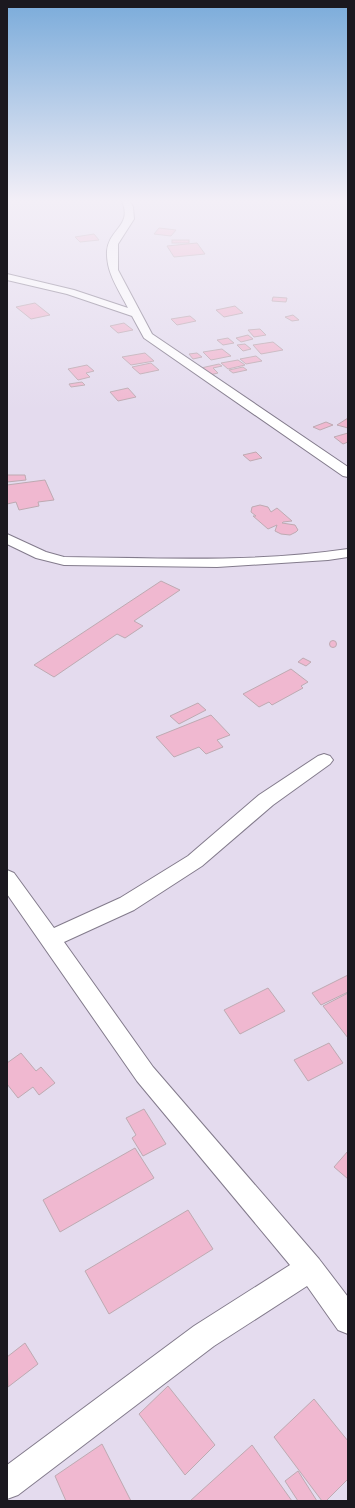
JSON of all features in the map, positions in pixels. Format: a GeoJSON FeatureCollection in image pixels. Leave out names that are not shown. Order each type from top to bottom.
{"type":"FeatureCollection","features":[{"type":"Feature","properties":{"kind":"street"},"geometry":{"type":"LineString","coordinates":[[113,269],[135,314],[148,336],[348,473]]}},
{"type":"Feature","properties":{"kind":"street"},"geometry":{"type":"LineString","coordinates":[[7,277],[70,292],[135,314]]}},
{"type":"Feature","properties":{"kind":"street"},"geometry":{"type":"LineString","coordinates":[[7,538],[41,555],[64,561],[217,563],[328,556],[348,553]]}},
{"type":"Feature","properties":{"kind":"street"},"geometry":{"type":"LineString","coordinates":[[50,939],[127,904],[195,861],[266,800],[324,760]]}},
{"type":"Feature","properties":{"kind":"street"},"geometry":{"type":"LineString","coordinates":[[7,878],[145,1074],[310,1268],[348,1320]]}},
{"type":"Feature","properties":{"kind":"street"},"geometry":{"type":"LineString","coordinates":[[7,1484],[204,1336],[310,1268]]}},
{"type":"Feature","properties":{"kind":"building"},"geometry":{"type":"Polygon","coordinates":[[[273,297],[287,298],[286,302],[272,301],[273,297]]]}},
{"type":"Feature","properties":{"kind":"building"},"geometry":{"type":"Polygon","coordinates":[[[35,303],[50,315],[31,319],[16,307],[35,303]]]}},
{"type":"Feature","properties":{"kind":"building"},"geometry":{"type":"Polygon","coordinates":[[[235,306],[243,313],[224,317],[216,310],[235,306]]]}},
{"type":"Feature","properties":{"kind":"building"},"geometry":{"type":"Polygon","coordinates":[[[293,315],[299,320],[292,321],[285,317],[293,315]]]}},
{"type":"Feature","properties":{"kind":"building"},"geometry":{"type":"Polygon","coordinates":[[[190,316],[196,321],[177,325],[171,319],[190,316]]]}},
{"type":"Feature","properties":{"kind":"building"},"geometry":{"type":"Polygon","coordinates":[[[124,323],[133,330],[118,333],[110,326],[124,323]]]}},
{"type":"Feature","properties":{"kind":"building"},"geometry":{"type":"Polygon","coordinates":[[[260,329],[266,335],[254,337],[248,330],[260,329]]]}},
{"type":"Feature","properties":{"kind":"building"},"geometry":{"type":"Polygon","coordinates":[[[248,335],[253,339],[241,342],[236,338],[248,335]]]}},
{"type":"Feature","properties":{"kind":"building"},"geometry":{"type":"Polygon","coordinates":[[[228,338],[234,343],[223,345],[217,340],[228,338]]]}},
{"type":"Feature","properties":{"kind":"building"},"geometry":{"type":"Polygon","coordinates":[[[273,342],[283,350],[261,354],[253,345],[273,342]]]}},
{"type":"Feature","properties":{"kind":"building"},"geometry":{"type":"Polygon","coordinates":[[[245,344],[251,349],[243,351],[237,345],[245,344]]]}},
{"type":"Feature","properties":{"kind":"building"},"geometry":{"type":"Polygon","coordinates":[[[222,349],[231,356],[211,360],[203,352],[222,349]]]}},
{"type":"Feature","properties":{"kind":"building"},"geometry":{"type":"Polygon","coordinates":[[[145,353],[154,361],[131,365],[122,357],[145,353]]]}},
{"type":"Feature","properties":{"kind":"building"},"geometry":{"type":"Polygon","coordinates":[[[197,353],[202,357],[193,359],[189,354],[197,353]]]}},
{"type":"Feature","properties":{"kind":"building"},"geometry":{"type":"Polygon","coordinates":[[[256,356],[262,361],[246,364],[240,359],[256,356]]]}},
{"type":"Feature","properties":{"kind":"building"},"geometry":{"type":"Polygon","coordinates":[[[238,360],[245,365],[228,369],[221,363],[238,360]]]}},
{"type":"Feature","properties":{"kind":"building"},"geometry":{"type":"Polygon","coordinates":[[[151,363],[159,370],[140,374],[132,367],[151,363]]]}},
{"type":"Feature","properties":{"kind":"building"},"geometry":{"type":"Polygon","coordinates":[[[219,364],[222,366],[213,368],[218,373],[210,375],[201,368],[219,364]]]}},
{"type":"Feature","properties":{"kind":"building"},"geometry":{"type":"Polygon","coordinates":[[[87,365],[94,371],[86,373],[90,377],[78,380],[68,369],[87,365]]]}},
{"type":"Feature","properties":{"kind":"building"},"geometry":{"type":"Polygon","coordinates":[[[243,367],[247,370],[233,373],[229,370],[243,367]]]}},
{"type":"Feature","properties":{"kind":"building"},"geometry":{"type":"Polygon","coordinates":[[[82,382],[85,385],[71,387],[69,384],[82,382]]]}},
{"type":"Feature","properties":{"kind":"building"},"geometry":{"type":"Polygon","coordinates":[[[128,388],[136,397],[118,401],[110,392],[128,388]]]}},
{"type":"Feature","properties":{"kind":"building"},"geometry":{"type":"Polygon","coordinates":[[[348,418],[348,428],[337,425],[348,418]]]}},
{"type":"Feature","properties":{"kind":"building"},"geometry":{"type":"Polygon","coordinates":[[[326,422],[333,425],[320,430],[313,427],[326,422]]]}},
{"type":"Feature","properties":{"kind":"building"},"geometry":{"type":"Polygon","coordinates":[[[348,433],[348,442],[343,444],[334,437],[348,433]]]}},
{"type":"Feature","properties":{"kind":"building"},"geometry":{"type":"Polygon","coordinates":[[[256,452],[262,458],[250,461],[243,455],[256,452]]]}},
{"type":"Feature","properties":{"kind":"building"},"geometry":{"type":"Polygon","coordinates":[[[7,475],[25,475],[26,480],[7,482],[7,475]]]}},
{"type":"Feature","properties":{"kind":"building"},"geometry":{"type":"Polygon","coordinates":[[[45,480],[54,500],[38,502],[39,506],[19,510],[16,502],[7,504],[7,485],[45,480]]]}},
{"type":"Feature","properties":{"kind":"building"},"geometry":{"type":"Polygon","coordinates":[[[260,505],[268,507],[271,512],[277,508],[292,521],[282,523],[295,525],[298,530],[290,535],[281,534],[275,531],[277,525],[268,529],[253,516],[256,516],[251,512],[252,507],[260,505]]]}},
{"type":"Feature","properties":{"kind":"building"},"geometry":{"type":"Polygon","coordinates":[[[161,581],[180,590],[134,621],[143,626],[125,638],[117,634],[54,677],[34,665],[161,581]]]}},
{"type":"Feature","properties":{"kind":"building"},"geometry":{"type":"Polygon","coordinates":[[[333,640],[336,641],[336,647],[333,648],[330,647],[329,644],[330,641],[333,640]]]}},
{"type":"Feature","properties":{"kind":"building"},"geometry":{"type":"Polygon","coordinates":[[[303,658],[311,662],[306,666],[298,662],[303,658]]]}},
{"type":"Feature","properties":{"kind":"building"},"geometry":{"type":"Polygon","coordinates":[[[291,669],[308,682],[301,686],[303,688],[272,705],[269,702],[259,707],[243,694],[291,669]]]}},
{"type":"Feature","properties":{"kind":"building"},"geometry":{"type":"Polygon","coordinates":[[[198,703],[206,710],[179,724],[170,716],[198,703]]]}},
{"type":"Feature","properties":{"kind":"building"},"geometry":{"type":"Polygon","coordinates":[[[211,715],[230,735],[217,740],[223,747],[206,754],[199,747],[174,757],[156,737],[211,715]]]}},
{"type":"Feature","properties":{"kind":"building"},"geometry":{"type":"Polygon","coordinates":[[[348,975],[348,992],[321,1005],[312,993],[348,975]]]}},
{"type":"Feature","properties":{"kind":"building"},"geometry":{"type":"Polygon","coordinates":[[[268,988],[285,1011],[240,1034],[224,1010],[268,988]]]}},
{"type":"Feature","properties":{"kind":"building"},"geometry":{"type":"Polygon","coordinates":[[[348,993],[348,1038],[323,1006],[348,993]]]}},
{"type":"Feature","properties":{"kind":"building"},"geometry":{"type":"Polygon","coordinates":[[[329,1043],[343,1063],[308,1081],[294,1060],[329,1043]]]}},
{"type":"Feature","properties":{"kind":"building"},"geometry":{"type":"Polygon","coordinates":[[[21,1053],[36,1071],[41,1067],[55,1083],[39,1095],[33,1087],[18,1098],[7,1084],[7,1063],[21,1053]]]}},
{"type":"Feature","properties":{"kind":"building"},"geometry":{"type":"Polygon","coordinates":[[[144,1109],[166,1144],[143,1156],[132,1138],[136,1135],[126,1118],[144,1109]]]}},
{"type":"Feature","properties":{"kind":"building"},"geometry":{"type":"Polygon","coordinates":[[[135,1148],[154,1178],[60,1232],[43,1200],[135,1148]]]}},
{"type":"Feature","properties":{"kind":"building"},"geometry":{"type":"Polygon","coordinates":[[[348,1151],[348,1179],[334,1167],[348,1151]]]}},
{"type":"Feature","properties":{"kind":"building"},"geometry":{"type":"Polygon","coordinates":[[[188,1210],[213,1249],[109,1314],[85,1271],[188,1210]]]}},
{"type":"Feature","properties":{"kind":"building"},"geometry":{"type":"Polygon","coordinates":[[[25,1343],[38,1364],[8,1387],[7,1357],[25,1343]]]}},
{"type":"Feature","properties":{"kind":"building"},"geometry":{"type":"Polygon","coordinates":[[[168,1386],[215,1445],[185,1475],[139,1414],[168,1386]]]}},
{"type":"Feature","properties":{"kind":"building"},"geometry":{"type":"Polygon","coordinates":[[[314,1399],[348,1441],[348,1479],[326,1501],[322,1501],[274,1437],[314,1399]]]}},
{"type":"Feature","properties":{"kind":"building"},"geometry":{"type":"Polygon","coordinates":[[[102,1444],[131,1501],[66,1501],[55,1476],[102,1444]]]}},
{"type":"Feature","properties":{"kind":"building"},"geometry":{"type":"Polygon","coordinates":[[[252,1445],[292,1501],[190,1501],[252,1445]]]}},
{"type":"Feature","properties":{"kind":"building"},"geometry":{"type":"Polygon","coordinates":[[[298,1471],[317,1501],[298,1501],[285,1481],[298,1471]]]}}]}
